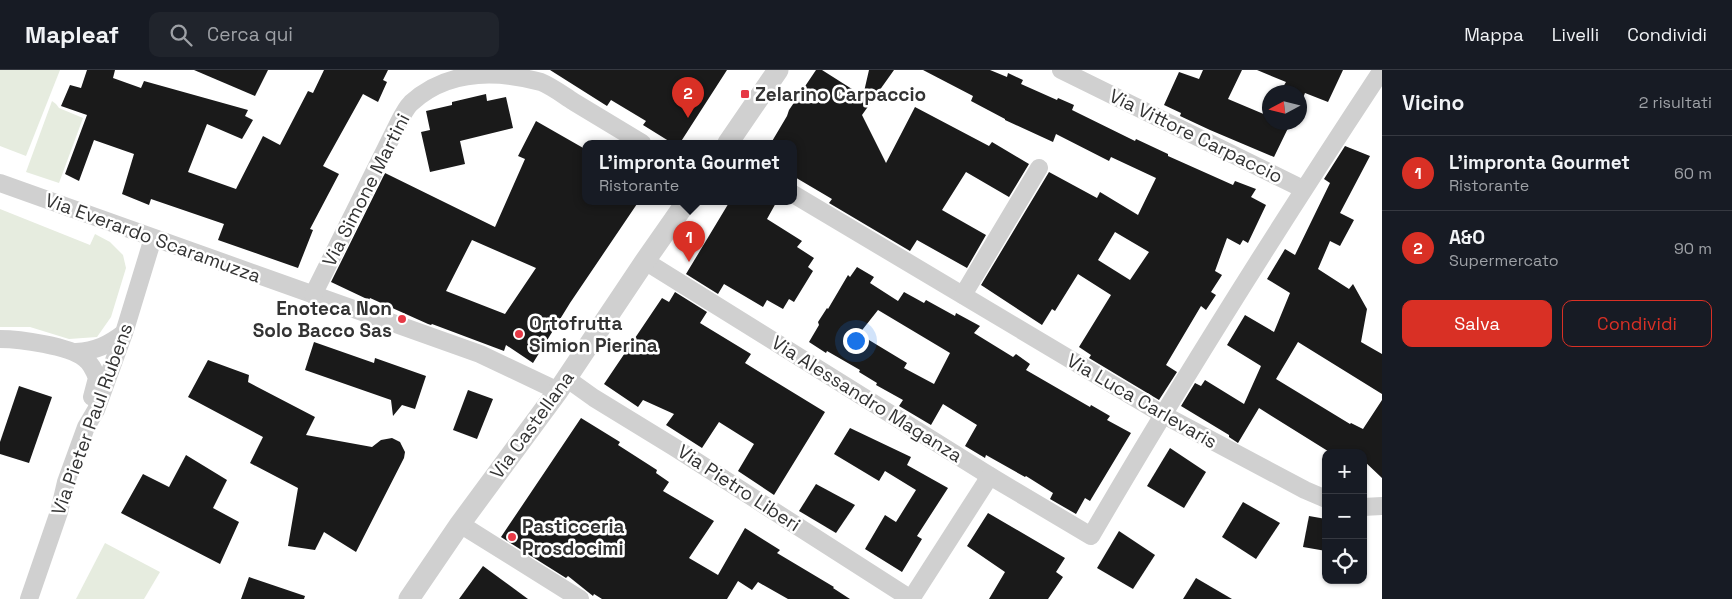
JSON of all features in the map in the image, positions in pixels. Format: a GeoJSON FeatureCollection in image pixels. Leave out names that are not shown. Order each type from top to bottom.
{"type":"FeatureCollection","features":[{"type":"Feature","properties":{"kind":"street","name":"Via Simone Martini"},"geometry":{"type":"LineString","coordinates":[[313,296],[401,118],[410,104],[430,88],[449,77],[475,71],[496,70],[521,75],[543,83],[637,140]]}},
{"type":"Feature","properties":{"kind":"street"},"geometry":{"type":"LineString","coordinates":[[730,140],[778,70]]}},
{"type":"Feature","properties":{"kind":"street","name":"Via Vittore Carpaccio"},"geometry":{"type":"LineString","coordinates":[[1061,70],[1303,189]]}},
{"type":"Feature","properties":{"kind":"street"},"geometry":{"type":"LineString","coordinates":[[1162,414],[1303,189],[1382,70]]}},
{"type":"Feature","properties":{"kind":"street"},"geometry":{"type":"LineString","coordinates":[[963,295],[1039,168]]}},
{"type":"Feature","properties":{"kind":"street","name":"Via Everardo Scaramuzza"},"geometry":{"type":"LineString","coordinates":[[0,183],[562,385]]}},
{"type":"Feature","properties":{"kind":"street","name":"Via Luca Carlevaris"},"geometry":{"type":"LineString","coordinates":[[797,196],[1162,414],[1322,497]]}},
{"type":"Feature","properties":{"kind":"street","name":"Via Castellana"},"geometry":{"type":"LineString","coordinates":[[409,599],[460,524],[562,385],[684,205]]}},
{"type":"Feature","properties":{"kind":"street","name":"Via Pieter Paul Rubens"},"geometry":{"type":"LineString","coordinates":[[29,599],[59,512],[66,482],[86,427],[96,410],[124,333],[153,238]]}},
{"type":"Feature","properties":{"kind":"street","name":"Via Alessandro Maganza"},"geometry":{"type":"LineString","coordinates":[[645,261],[990,476],[1090,536],[1162,414]]}},
{"type":"Feature","properties":{"kind":"street"},"geometry":{"type":"LineString","coordinates":[[0,339],[13,339],[76,352],[90,351],[102,347],[124,333]]}},
{"type":"Feature","properties":{"kind":"street"},"geometry":{"type":"LineString","coordinates":[[76,352],[92,366],[97,378],[86,427]]}},
{"type":"Feature","properties":{"kind":"street","name":"Via Pietro Liberi"},"geometry":{"type":"LineString","coordinates":[[562,385],[594,398],[674,447],[911,599]]}},
{"type":"Feature","properties":{"kind":"street"},"geometry":{"type":"LineString","coordinates":[[911,599],[990,476]]}},
{"type":"Feature","properties":{"kind":"street"},"geometry":{"type":"LineString","coordinates":[[1367,506],[1382,506]]}},
{"type":"Feature","properties":{"kind":"street"},"geometry":{"type":"LineString","coordinates":[[460,524],[580,599]]}},
{"type":"Feature","properties":{"kind":"shaded area"},"geometry":{"type":"Polygon","coordinates":[[[0,70],[60,70],[26,156],[0,146],[0,70]]]}},
{"type":"Feature","properties":{"kind":"shaded area"},"geometry":{"type":"Polygon","coordinates":[[[52,101],[59,108],[83,118],[59,183],[26,172],[52,101]]]}},
{"type":"Feature","properties":{"kind":"shaded area"},"geometry":{"type":"Polygon","coordinates":[[[0,209],[90,245],[95,234],[110,242],[123,255],[126,268],[111,317],[97,337],[69,339],[30,327],[0,327],[0,209]]]}},
{"type":"Feature","properties":{"kind":"shaded area"},"geometry":{"type":"Polygon","coordinates":[[[105,543],[160,572],[144,599],[76,599],[105,543]]]}},
{"type":"Feature","properties":{"kind":"building"},"geometry":{"type":"Polygon","coordinates":[[[87,70],[115,70],[113,78],[141,88],[144,81],[248,110],[245,116],[253,120],[242,139],[207,124],[188,172],[236,189],[263,136],[280,145],[308,91],[313,93],[324,70],[388,70],[383,80],[387,82],[378,102],[363,94],[323,166],[339,174],[310,229],[313,230],[298,268],[218,240],[224,224],[151,199],[149,205],[122,194],[134,154],[94,140],[79,181],[65,174],[87,115],[61,106],[70,85],[81,88],[87,70]]]}},
{"type":"Feature","properties":{"kind":"building"},"geometry":{"type":"Polygon","coordinates":[[[194,70],[268,70],[255,96],[194,70]]]}},
{"type":"Feature","properties":{"kind":"building"},"geometry":{"type":"Polygon","coordinates":[[[550,70],[727,70],[682,140],[667,140],[643,125],[646,121],[611,100],[607,106],[550,70]]]}},
{"type":"Feature","properties":{"kind":"building"},"geometry":{"type":"Polygon","coordinates":[[[816,70],[822,70],[863,96],[869,70],[894,70],[862,115],[886,163],[915,107],[989,146],[992,142],[1029,164],[1009,197],[966,172],[942,210],[986,235],[967,268],[917,240],[910,251],[829,203],[832,199],[797,178],[797,140],[773,140],[789,110],[816,70]]]}},
{"type":"Feature","properties":{"kind":"building"},"geometry":{"type":"Polygon","coordinates":[[[923,70],[990,70],[1007,77],[1008,73],[1023,80],[1021,84],[1057,100],[1058,98],[1074,105],[1072,110],[1135,141],[1136,139],[1168,154],[1168,156],[1233,185],[1235,181],[1256,189],[1251,197],[1266,205],[1248,243],[1243,240],[1240,245],[1227,238],[1215,271],[1222,275],[1211,292],[1216,295],[1206,310],[1201,306],[1166,365],[1177,372],[1159,400],[1089,358],[1091,355],[1079,347],[1111,295],[1078,274],[1055,311],[1052,309],[1042,325],[981,285],[1049,172],[1097,198],[1100,192],[1138,215],[1156,178],[1111,157],[1109,161],[1056,134],[1053,142],[1005,120],[971,101],[973,96],[923,70]],[[1115,232],[1098,260],[1130,280],[1149,252],[1115,232]]]}},
{"type":"Feature","properties":{"kind":"building"},"geometry":{"type":"Polygon","coordinates":[[[1203,70],[1242,70],[1228,99],[1262,113],[1262,130],[1287,130],[1274,157],[1180,116],[1181,113],[1164,105],[1179,72],[1199,79],[1203,70]]]}},
{"type":"Feature","properties":{"kind":"building"},"geometry":{"type":"Polygon","coordinates":[[[1257,70],[1343,70],[1328,102],[1307,94],[1307,85],[1284,85],[1286,82],[1257,70]]]}},
{"type":"Feature","properties":{"kind":"building"},"geometry":{"type":"Polygon","coordinates":[[[486,94],[487,101],[506,97],[513,128],[460,141],[465,164],[430,172],[421,132],[430,130],[426,111],[452,105],[452,102],[486,94]]]}},
{"type":"Feature","properties":{"kind":"building"},"geometry":{"type":"Polygon","coordinates":[[[536,121],[582,147],[582,205],[636,205],[570,303],[533,363],[506,345],[504,351],[428,324],[331,282],[385,173],[495,227],[525,159],[518,156],[536,121]],[[472,240],[446,291],[505,314],[536,268],[472,240]]]}},
{"type":"Feature","properties":{"kind":"building"},"geometry":{"type":"Polygon","coordinates":[[[1345,146],[1370,156],[1340,213],[1354,220],[1340,246],[1330,241],[1318,269],[1349,289],[1353,284],[1367,309],[1361,342],[1382,354],[1382,394],[1298,342],[1276,379],[1350,424],[1363,429],[1382,400],[1382,478],[1367,464],[1367,449],[1325,449],[1259,408],[1238,443],[1229,435],[1181,406],[1195,383],[1201,386],[1205,380],[1244,404],[1261,366],[1227,345],[1245,315],[1274,332],[1290,293],[1267,279],[1285,249],[1295,255],[1330,183],[1324,179],[1345,146]]]}},
{"type":"Feature","properties":{"kind":"building"},"geometry":{"type":"Polygon","coordinates":[[[728,205],[775,205],[767,219],[802,241],[797,247],[814,258],[808,267],[813,271],[794,302],[789,299],[783,309],[767,300],[763,307],[724,284],[718,294],[686,274],[728,205]]]}},
{"type":"Feature","properties":{"kind":"building"},"geometry":{"type":"Polygon","coordinates":[[[857,267],[874,277],[870,283],[898,301],[904,292],[924,303],[926,300],[955,316],[956,313],[980,326],[974,333],[1013,357],[1016,354],[1030,364],[1026,370],[1090,407],[1091,405],[1110,416],[1107,420],[1131,433],[1090,501],[1085,498],[1076,514],[1050,499],[1053,493],[1026,476],[986,455],[985,458],[965,446],[977,425],[943,404],[931,425],[899,406],[903,400],[876,385],[877,383],[859,372],[860,370],[809,342],[819,325],[818,322],[848,275],[850,277],[857,267]],[[878,310],[859,334],[907,363],[904,368],[934,384],[950,353],[878,310]]]}},
{"type":"Feature","properties":{"kind":"building"},"geometry":{"type":"Polygon","coordinates":[[[675,292],[707,312],[700,323],[751,354],[745,363],[825,412],[774,495],[738,471],[754,444],[719,422],[702,448],[666,425],[674,414],[643,400],[638,407],[604,384],[662,298],[669,302],[675,292]]]}},
{"type":"Feature","properties":{"kind":"building"},"geometry":{"type":"Polygon","coordinates":[[[314,342],[374,363],[375,358],[426,376],[415,409],[402,405],[393,416],[391,400],[305,370],[314,342]]]}},
{"type":"Feature","properties":{"kind":"building"},"geometry":{"type":"Polygon","coordinates":[[[208,360],[249,375],[248,382],[315,417],[306,435],[372,447],[381,440],[392,438],[400,442],[405,452],[404,458],[356,552],[324,532],[315,550],[288,546],[298,488],[250,463],[263,437],[188,397],[208,360]]]}},
{"type":"Feature","properties":{"kind":"building"},"geometry":{"type":"Polygon","coordinates":[[[19,386],[52,397],[29,463],[0,454],[0,442],[19,386]]]}},
{"type":"Feature","properties":{"kind":"building"},"geometry":{"type":"Polygon","coordinates":[[[468,390],[493,399],[477,439],[453,430],[468,390]]]}},
{"type":"Feature","properties":{"kind":"building"},"geometry":{"type":"Polygon","coordinates":[[[581,418],[620,442],[618,445],[657,470],[656,473],[669,482],[663,491],[714,521],[689,558],[718,575],[745,528],[780,550],[777,553],[834,587],[850,599],[788,599],[758,582],[752,590],[738,581],[727,599],[602,599],[594,594],[593,596],[568,576],[566,578],[501,537],[581,418]]]}},
{"type":"Feature","properties":{"kind":"building"},"geometry":{"type":"Polygon","coordinates":[[[850,428],[911,457],[907,465],[948,488],[917,536],[922,539],[902,572],[865,549],[885,515],[896,522],[916,490],[885,471],[879,481],[834,454],[850,428]]]}},
{"type":"Feature","properties":{"kind":"building"},"geometry":{"type":"Polygon","coordinates":[[[1170,448],[1206,472],[1184,508],[1147,486],[1170,448]]]}},
{"type":"Feature","properties":{"kind":"building"},"geometry":{"type":"Polygon","coordinates":[[[186,455],[227,480],[213,508],[239,522],[220,564],[121,513],[143,474],[169,487],[186,455]]]}},
{"type":"Feature","properties":{"kind":"building"},"geometry":{"type":"Polygon","coordinates":[[[816,484],[855,505],[836,533],[799,511],[816,484]]]}},
{"type":"Feature","properties":{"kind":"building"},"geometry":{"type":"Polygon","coordinates":[[[1243,502],[1280,523],[1256,559],[1222,537],[1243,502]]]}},
{"type":"Feature","properties":{"kind":"building"},"geometry":{"type":"Polygon","coordinates":[[[988,513],[1065,558],[1056,572],[1063,577],[1048,599],[989,599],[1005,572],[967,546],[988,513]]]}},
{"type":"Feature","properties":{"kind":"building"},"geometry":{"type":"Polygon","coordinates":[[[1309,516],[1322,518],[1322,550],[1303,547],[1309,516]]]}},
{"type":"Feature","properties":{"kind":"building"},"geometry":{"type":"Polygon","coordinates":[[[1119,531],[1155,555],[1133,589],[1097,568],[1119,531]]]}},
{"type":"Feature","properties":{"kind":"building"},"geometry":{"type":"Polygon","coordinates":[[[483,566],[528,599],[459,599],[483,566]]]}},
{"type":"Feature","properties":{"kind":"building"},"geometry":{"type":"Polygon","coordinates":[[[249,577],[305,596],[304,599],[241,599],[249,577]]]}},
{"type":"Feature","properties":{"kind":"building"},"geometry":{"type":"Polygon","coordinates":[[[1196,578],[1232,599],[1183,599],[1196,578]]]}},
{"type":"Feature","properties":{"kind":"place","name":"Zelarino Carpaccio"},"geometry":{"type":"Point","coordinates":[745,94]}},
{"type":"Feature","properties":{"kind":"place","name":"A&O"},"geometry":{"type":"Point","coordinates":[688,118]}},
{"type":"Feature","properties":{"kind":"place","name":"L'impronta Gourmet"},"geometry":{"type":"Point","coordinates":[689,262]}},
{"type":"Feature","properties":{"kind":"place","name":"Enoteca Non Solo Bacco Sas"},"geometry":{"type":"Point","coordinates":[402,319]}},
{"type":"Feature","properties":{"kind":"place","name":"Ortofrutta Simion Pierina"},"geometry":{"type":"Point","coordinates":[519,334]}},
{"type":"Feature","properties":{"kind":"place","name":"Pasticceria Prosdocimi"},"geometry":{"type":"Point","coordinates":[512,537]}}]}
